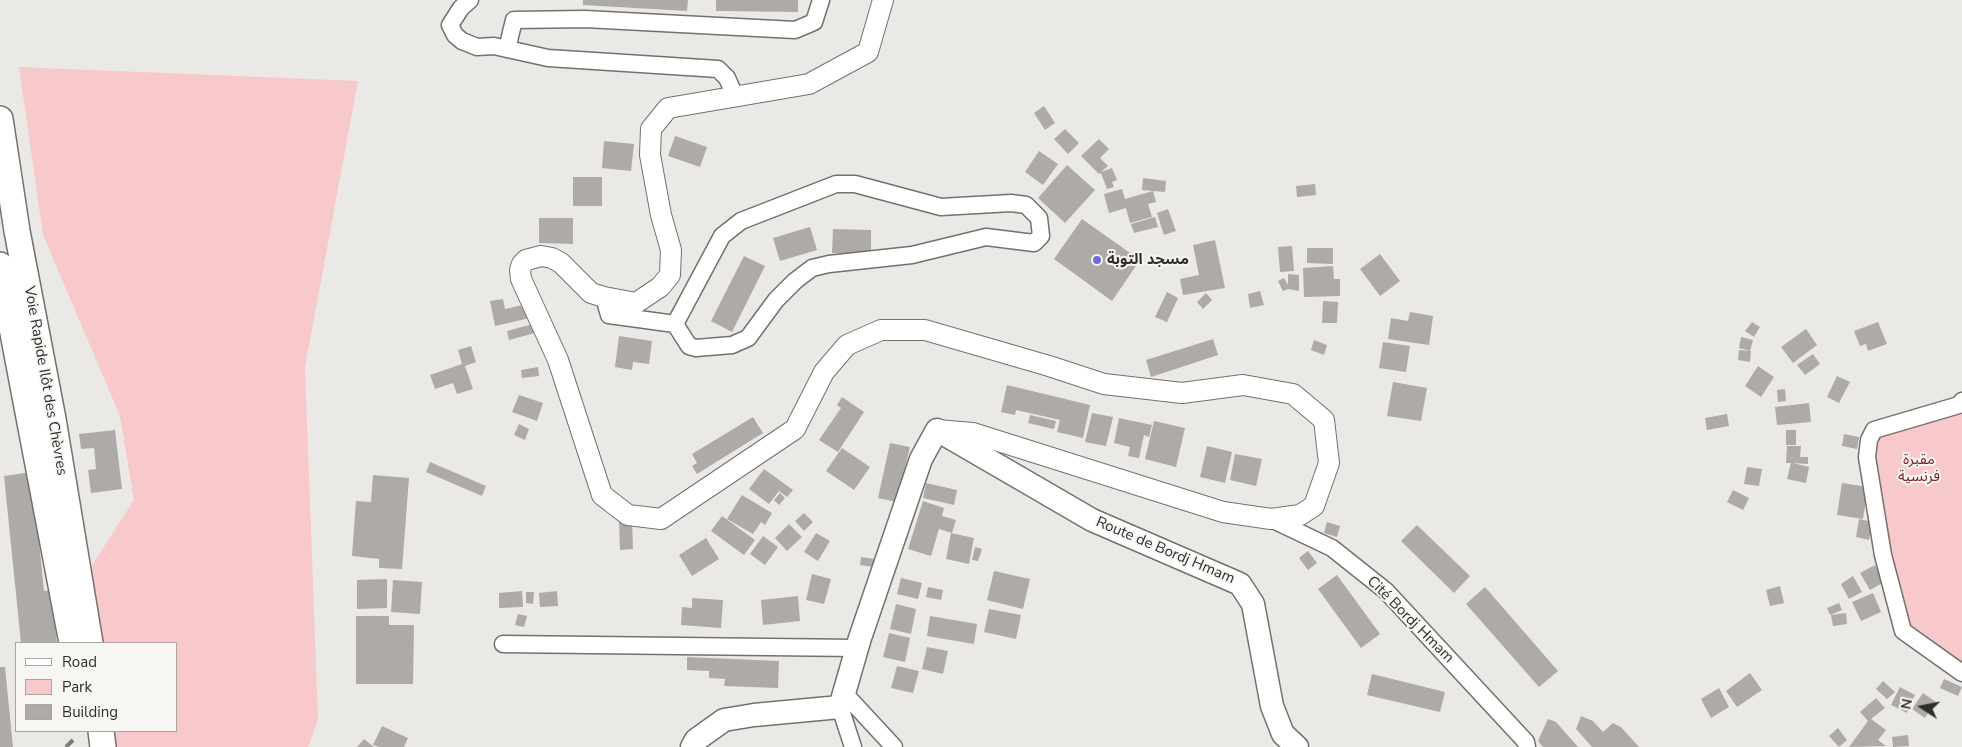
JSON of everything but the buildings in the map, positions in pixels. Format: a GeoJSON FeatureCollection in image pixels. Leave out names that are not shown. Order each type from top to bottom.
{"type":"FeatureCollection","features":[{"type":"Feature","properties":{"kind":"main road","name":"Voie Rapide Ilôt des Chèvres"},"geometry":{"type":"LineString","coordinates":[[0,119],[17,231],[53,420],[90,642]]}},
{"type":"Feature","properties":{"kind":"main road","name":"Voie Rapide Ilôt des Chèvres"},"geometry":{"type":"LineString","coordinates":[[0,265],[72,642]]}},
{"type":"Feature","properties":{"kind":"main road"},"geometry":{"type":"LineString","coordinates":[[692,747],[696,740],[724,720],[842,700],[857,648],[921,459],[937,430]]}},
{"type":"Feature","properties":{"kind":"main road","name":"Route de Bordj Hmam"},"geometry":{"type":"LineString","coordinates":[[937,430],[1092,520],[1240,584],[1253,604],[1272,706],[1283,734],[1297,747]]}},
{"type":"Feature","properties":{"kind":"main road"},"geometry":{"type":"LineString","coordinates":[[85,732],[86,747]]}},
{"type":"Feature","properties":{"kind":"main road"},"geometry":{"type":"LineString","coordinates":[[101,732],[103,747]]}},
{"type":"Feature","properties":{"kind":"street"},"geometry":{"type":"LineString","coordinates":[[470,0],[461,8],[450,25],[454,35],[462,42],[477,47],[494,46],[548,58],[718,68],[727,78],[735,96]]}},
{"type":"Feature","properties":{"kind":"street"},"geometry":{"type":"LineString","coordinates":[[507,49],[514,20],[585,19],[795,30],[814,22],[821,0]]}},
{"type":"Feature","properties":{"kind":"street"},"geometry":{"type":"LineString","coordinates":[[882,0],[868,52],[809,84],[668,108],[651,129],[650,155],[661,216],[671,250],[670,275],[660,288],[636,303],[604,297],[591,292],[561,263],[552,258],[541,256],[526,260],[522,264],[520,270],[521,279],[558,360],[602,495],[628,515],[661,519],[795,429],[824,372],[847,345],[881,330],[924,330],[1104,384],[1182,393],[1243,385],[1293,394],[1324,420],[1329,464],[1314,506],[1300,515],[1271,519],[1223,512],[973,433],[937,430]]}},
{"type":"Feature","properties":{"kind":"street"},"geometry":{"type":"LineString","coordinates":[[604,297],[609,315],[674,324],[689,346],[696,348],[732,345],[748,338],[776,300],[795,281],[812,268],[828,264],[912,255],[986,238],[1034,243],[1041,236],[1039,218],[1026,205],[1011,203],[942,207],[855,184],[836,184],[741,220],[722,236],[674,324]]}},
{"type":"Feature","properties":{"kind":"street"},"geometry":{"type":"LineString","coordinates":[[1962,401],[1959,405],[1874,430],[1869,440],[1867,457],[1883,555],[1903,631],[1962,673]]}},
{"type":"Feature","properties":{"kind":"street","name":"Cité Bordj Hmam"},"geometry":{"type":"LineString","coordinates":[[1271,519],[1332,548],[1386,591],[1526,742],[1527,747]]}},
{"type":"Feature","properties":{"kind":"street"},"geometry":{"type":"LineString","coordinates":[[503,644],[857,648]]}},
{"type":"Feature","properties":{"kind":"street"},"geometry":{"type":"LineString","coordinates":[[842,700],[853,747]]}},
{"type":"Feature","properties":{"kind":"street"},"geometry":{"type":"LineString","coordinates":[[842,700],[894,747]]}},
{"type":"Feature","properties":{"kind":"green space"},"geometry":{"type":"Polygon","coordinates":[[[19,67],[358,81],[305,367],[318,720],[308,747],[115,747],[112,732],[178,732],[178,642],[98,642],[87,573],[134,500],[120,416],[43,235],[19,67]]]}},
{"type":"Feature","properties":{"kind":"green space","name":"مقبرة فرنسية"},"geometry":{"type":"Polygon","coordinates":[[[1962,412],[1962,666],[1908,630],[1891,569],[1873,444],[1881,434],[1962,412]]]}},
{"type":"Feature","properties":{"kind":"railway"},"geometry":{"type":"LineString","coordinates":[[66,747],[73,740]]}},
{"type":"Feature","properties":{"kind":"place","name":"مسجد التوبة"},"geometry":{"type":"Point","coordinates":[1097,260]}}]}
